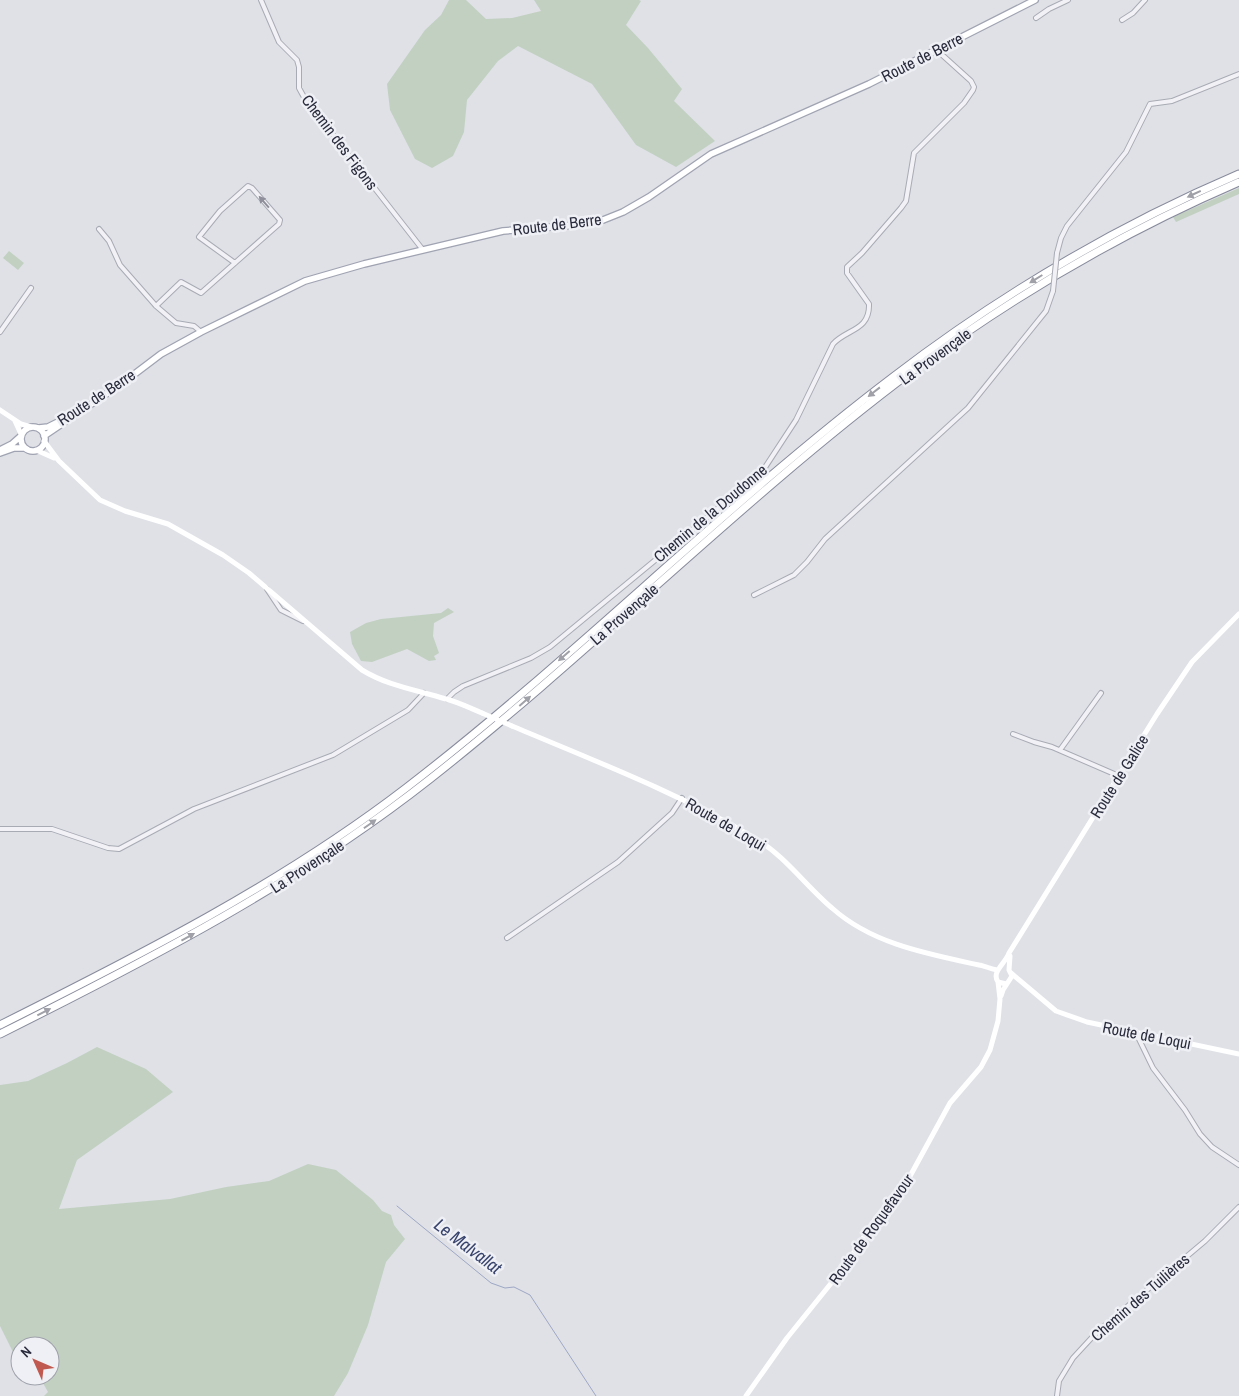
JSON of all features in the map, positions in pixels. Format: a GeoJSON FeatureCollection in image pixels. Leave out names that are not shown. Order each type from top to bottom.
{"type":"FeatureCollection","features":[{"type":"Feature","properties":{"kind":"highway","name":"La Provençale"},"geometry":{"type":"LineString","coordinates":[[0,1026],[108,971],[219,911],[278,876],[350,829],[405,789],[472,736],[773,474],[854,407],[932,347],[1014,292],[1071,258],[1138,221],[1239,174]]}},
{"type":"Feature","properties":{"kind":"highway","name":"La Provençale"},"geometry":{"type":"LineString","coordinates":[[0,1034],[216,922],[348,839],[409,795],[477,741],[784,474],[843,425],[922,365],[989,318],[1075,264],[1156,221],[1239,182]]}},
{"type":"Feature","properties":{"kind":"main road","name":"Route de Berre"},"geometry":{"type":"LineString","coordinates":[[39,428],[48,427],[62,420],[151,361],[200,332],[305,281],[364,264],[503,231],[576,225],[623,212],[711,154],[869,84],[1035,0]]}},
{"type":"Feature","properties":{"kind":"main road","name":"Route de Berre"},"geometry":{"type":"LineString","coordinates":[[44,439],[151,361]]}},
{"type":"Feature","properties":{"kind":"main road"},"geometry":{"type":"LineString","coordinates":[[0,410],[15,420],[31,427],[39,428],[59,461]]}},
{"type":"Feature","properties":{"kind":"main road"},"geometry":{"type":"LineString","coordinates":[[15,420],[21,443],[25,448]]}},
{"type":"Feature","properties":{"kind":"main road"},"geometry":{"type":"LineString","coordinates":[[0,452],[12,444],[27,428],[31,427]]}},
{"type":"Feature","properties":{"kind":"main road"},"geometry":{"type":"LineString","coordinates":[[36,450],[43,445],[44,439]]}},
{"type":"Feature","properties":{"kind":"main road"},"geometry":{"type":"LineString","coordinates":[[0,452],[14,448],[25,448],[32,451],[36,450],[59,461]]}},
{"type":"Feature","properties":{"kind":"main road","name":"Route de Loqui"},"geometry":{"type":"LineString","coordinates":[[59,461],[100,500],[160,521],[223,554],[266,587],[372,677],[390,684],[447,699],[559,744],[682,798],[759,840],[833,909],[862,929],[907,948],[1010,971],[1056,1011],[1086,1022],[1239,1054]]}},
{"type":"Feature","properties":{"kind":"main road","name":"Route de Galice"},"geometry":{"type":"LineString","coordinates":[[996,979],[999,969],[1157,714],[1192,662],[1239,614]]}},
{"type":"Feature","properties":{"kind":"main road"},"geometry":{"type":"LineString","coordinates":[[1000,998],[1008,983],[1011,951]]}},
{"type":"Feature","properties":{"kind":"main road"},"geometry":{"type":"LineString","coordinates":[[980,965],[996,979],[1026,986]]}},
{"type":"Feature","properties":{"kind":"main road"},"geometry":{"type":"LineString","coordinates":[[996,979],[1000,998]]}},
{"type":"Feature","properties":{"kind":"main road","name":"Route de Roquefavour"},"geometry":{"type":"LineString","coordinates":[[746,1396],[787,1338],[846,1266],[876,1218],[903,1189],[950,1103],[981,1066],[990,1050],[996,1031],[1000,998]]}},
{"type":"Feature","properties":{"kind":"street","name":"Chemin des Figons"},"geometry":{"type":"LineString","coordinates":[[261,0],[279,42],[297,60],[299,88],[305,99],[423,250]]}},
{"type":"Feature","properties":{"kind":"street"},"geometry":{"type":"LineString","coordinates":[[1036,18],[1068,0]]}},
{"type":"Feature","properties":{"kind":"street"},"geometry":{"type":"LineString","coordinates":[[1122,20],[1133,14],[1145,0]]}},
{"type":"Feature","properties":{"kind":"street","name":"Chemin de la Doudonne"},"geometry":{"type":"LineString","coordinates":[[447,699],[463,686],[531,658],[550,647],[766,468],[800,414],[833,344],[843,336],[857,330],[868,314],[869,304],[847,273],[847,267],[862,253],[906,201],[913,157],[917,149],[964,103],[973,90],[974,87],[971,81],[940,54],[938,49]]}},
{"type":"Feature","properties":{"kind":"street"},"geometry":{"type":"LineString","coordinates":[[754,595],[794,575],[825,539],[965,411],[1046,311],[1053,291],[1057,254],[1061,238],[1067,226],[1126,152],[1150,104],[1172,101],[1239,74]]}},
{"type":"Feature","properties":{"kind":"street"},"geometry":{"type":"LineString","coordinates":[[156,306],[181,282],[201,293],[235,264],[279,224],[280,220],[252,188],[248,186],[220,211],[199,237],[235,264]]}},
{"type":"Feature","properties":{"kind":"street"},"geometry":{"type":"LineString","coordinates":[[98,229],[109,241],[120,265],[156,306],[176,323],[194,326],[200,332]]}},
{"type":"Feature","properties":{"kind":"street"},"geometry":{"type":"LineString","coordinates":[[0,332],[31,288]]}},
{"type":"Feature","properties":{"kind":"street"},"geometry":{"type":"LineString","coordinates":[[0,829],[52,829],[108,848],[119,849],[194,809],[332,755],[408,710],[424,693]]}},
{"type":"Feature","properties":{"kind":"street"},"geometry":{"type":"LineString","coordinates":[[1060,750],[1101,693]]}},
{"type":"Feature","properties":{"kind":"street"},"geometry":{"type":"LineString","coordinates":[[1013,734],[1060,750],[1119,776]]}},
{"type":"Feature","properties":{"kind":"street"},"geometry":{"type":"LineString","coordinates":[[507,938],[618,862],[672,813],[682,798]]}},
{"type":"Feature","properties":{"kind":"street"},"geometry":{"type":"LineString","coordinates":[[1136,1033],[1153,1068],[1185,1110],[1200,1134],[1212,1147],[1239,1165]]}},
{"type":"Feature","properties":{"kind":"street","name":"Chemin des Tuilières"},"geometry":{"type":"LineString","coordinates":[[1057,1396],[1059,1381],[1073,1358],[1097,1332],[1205,1241],[1239,1207]]}},
{"type":"Feature","properties":{"kind":"green space"},"geometry":{"type":"Polygon","coordinates":[[[449,0],[466,0],[486,19],[512,18],[541,11],[534,0],[641,1],[626,25],[682,89],[674,101],[715,141],[676,167],[636,145],[592,84],[518,46],[498,61],[467,100],[464,132],[453,156],[432,168],[415,159],[390,110],[387,84],[425,30],[441,15],[449,0]]]}},
{"type":"Feature","properties":{"kind":"green space"},"geometry":{"type":"Polygon","coordinates":[[[1239,188],[1239,194],[1176,222],[1173,217],[1239,188]]]}},
{"type":"Feature","properties":{"kind":"green space"},"geometry":{"type":"Polygon","coordinates":[[[9,251],[24,263],[18,270],[3,258],[9,251]]]}},
{"type":"Feature","properties":{"kind":"green space"},"geometry":{"type":"Polygon","coordinates":[[[448,608],[454,612],[434,623],[433,636],[439,653],[434,656],[436,660],[429,661],[407,649],[372,662],[361,661],[352,644],[350,632],[366,623],[381,619],[441,613],[448,608]]]}},
{"type":"Feature","properties":{"kind":"green space"},"geometry":{"type":"Polygon","coordinates":[[[97,1047],[146,1069],[173,1092],[77,1160],[59,1209],[170,1199],[226,1187],[269,1181],[308,1164],[336,1170],[373,1200],[382,1211],[391,1215],[394,1225],[405,1239],[386,1262],[368,1325],[348,1373],[334,1396],[44,1396],[48,1392],[45,1386],[60,1386],[60,1336],[10,1336],[10,1346],[0,1326],[0,1085],[28,1081],[97,1047]]]}},
{"type":"Feature","properties":{"kind":"waterway","name":"Le Malvallat"},"geometry":{"type":"LineString","coordinates":[[397,1206],[491,1283],[505,1288],[514,1287],[530,1295],[596,1396]]}}]}
